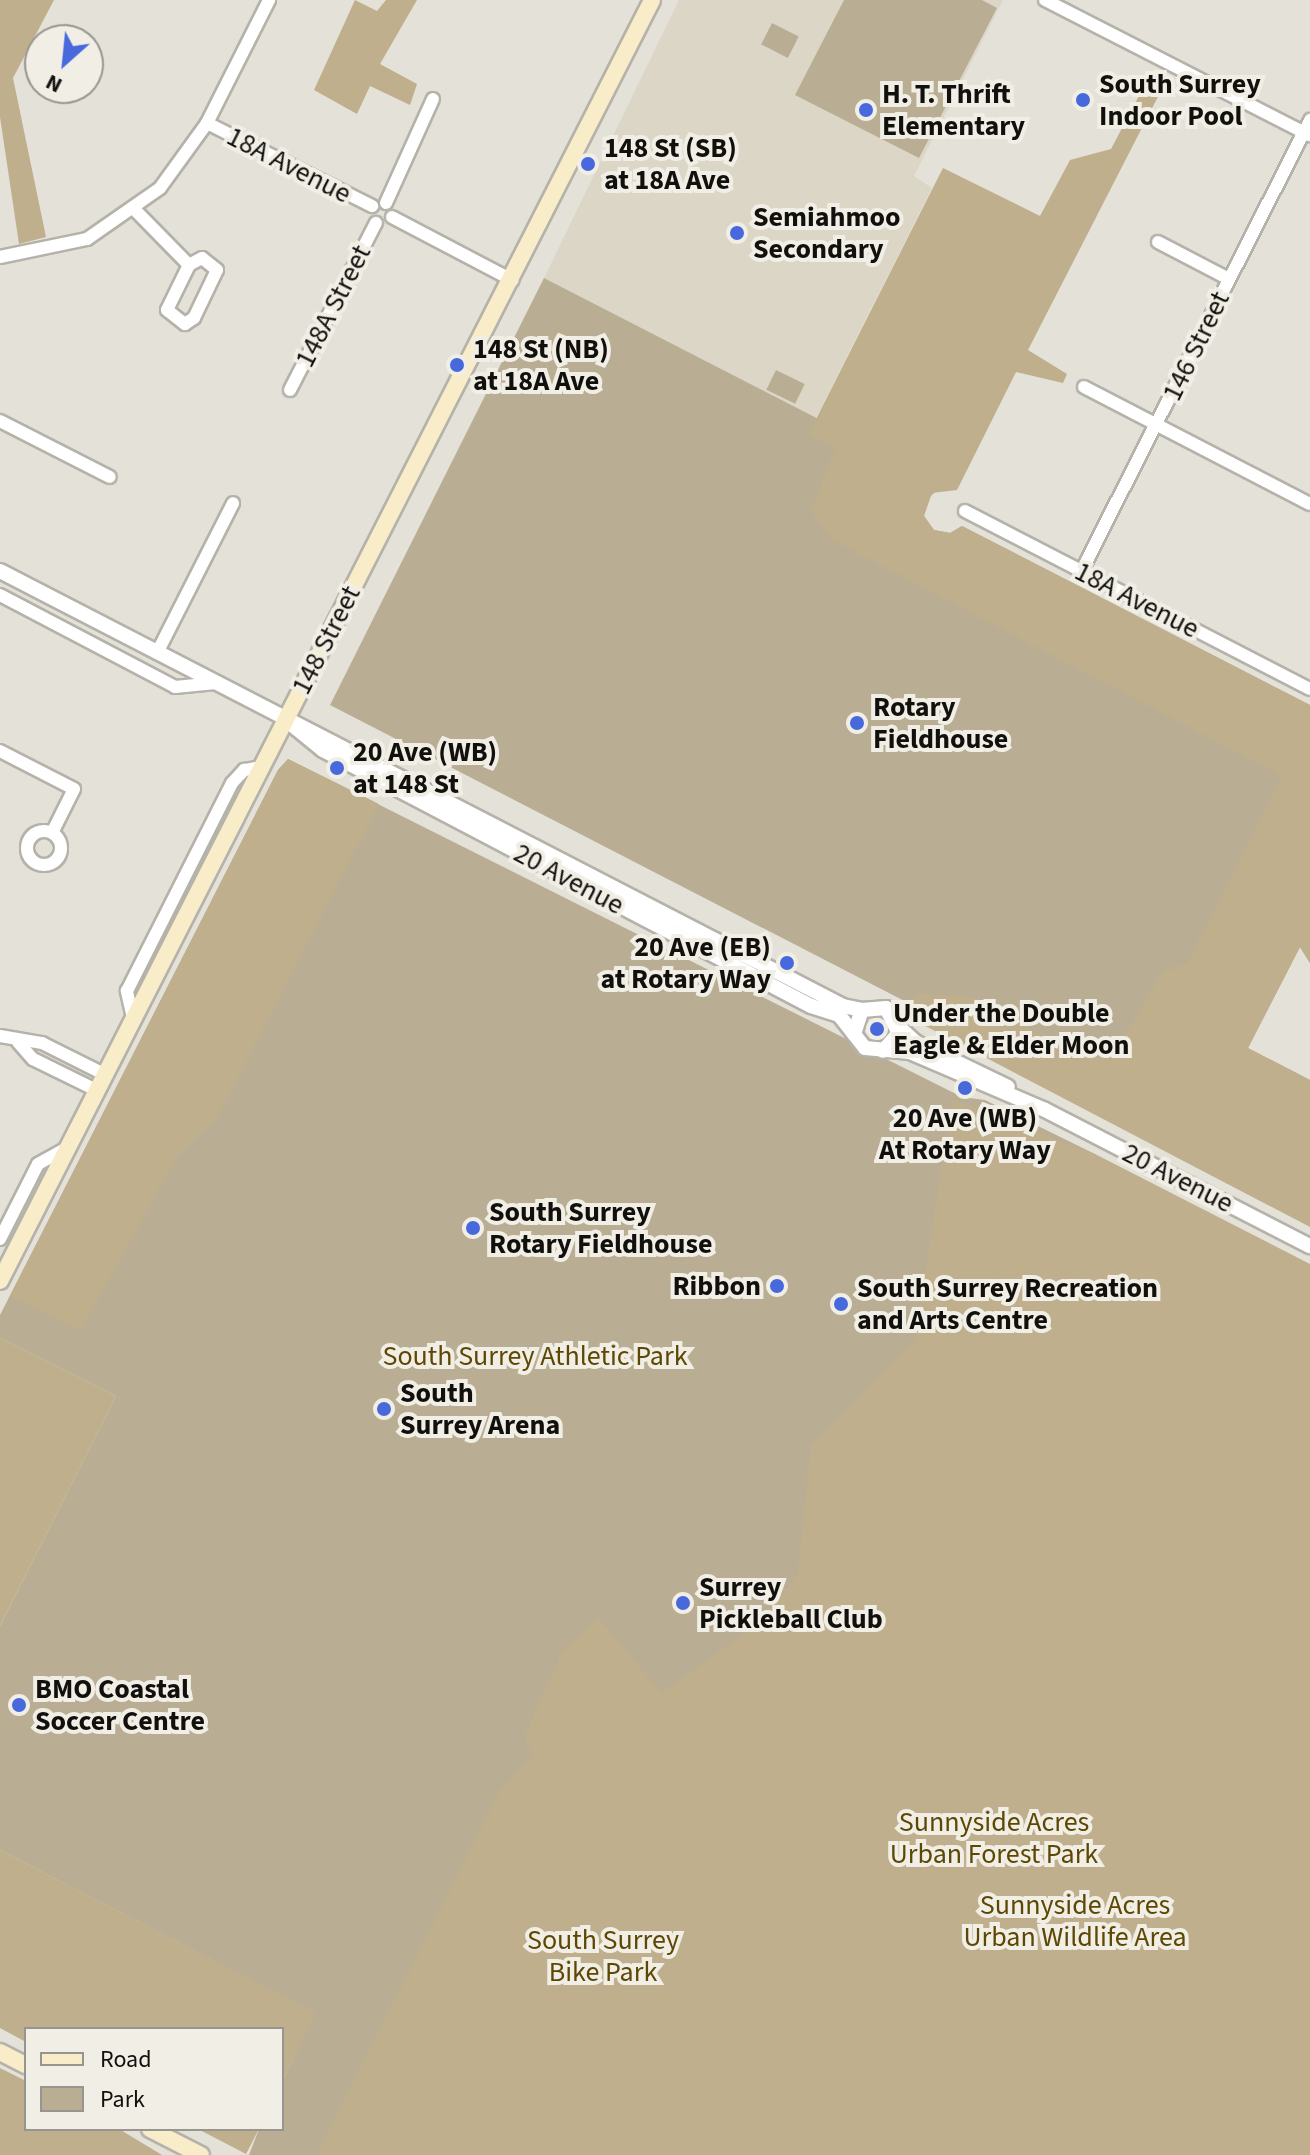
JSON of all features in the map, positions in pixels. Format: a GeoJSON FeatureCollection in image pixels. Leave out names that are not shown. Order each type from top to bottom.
{"type":"FeatureCollection","features":[{"type":"Feature","properties":{"kind":"main road","name":"148 Street"},"geometry":{"type":"LineString","coordinates":[[0,1281],[652,0]]}},
{"type":"Feature","properties":{"kind":"main road"},"geometry":{"type":"LineString","coordinates":[[0,2052],[24,2064]]}},
{"type":"Feature","properties":{"kind":"main road"},"geometry":{"type":"LineString","coordinates":[[154,2131],[201,2155]]}},
{"type":"Feature","properties":{"kind":"street"},"geometry":{"type":"LineString","coordinates":[[0,257],[67,247],[135,210],[182,164],[207,123],[269,0]]}},
{"type":"Feature","properties":{"kind":"street"},"geometry":{"type":"LineString","coordinates":[[1045,0],[1307,134]]}},
{"type":"Feature","properties":{"kind":"street"},"geometry":{"type":"LineString","coordinates":[[433,99],[386,203],[392,217],[512,280]]}},
{"type":"Feature","properties":{"kind":"street","name":"146 Street"},"geometry":{"type":"LineString","coordinates":[[1081,572],[1229,279],[1307,134],[1310,120]]}},
{"type":"Feature","properties":{"kind":"street","name":"18A Avenue"},"geometry":{"type":"LineString","coordinates":[[207,123],[372,206]]}},
{"type":"Feature","properties":{"kind":"street"},"geometry":{"type":"LineString","coordinates":[[386,203],[372,206],[376,223],[392,217]]}},
{"type":"Feature","properties":{"kind":"street"},"geometry":{"type":"LineString","coordinates":[[135,210],[189,265]]}},
{"type":"Feature","properties":{"kind":"street","name":"148A Street"},"geometry":{"type":"LineString","coordinates":[[290,390],[376,223]]}},
{"type":"Feature","properties":{"kind":"street"},"geometry":{"type":"LineString","coordinates":[[1158,242],[1229,279]]}},
{"type":"Feature","properties":{"kind":"street"},"geometry":{"type":"LineString","coordinates":[[202,258],[217,270],[194,318],[185,324],[167,310],[189,265],[202,258]]}},
{"type":"Feature","properties":{"kind":"street"},"geometry":{"type":"LineString","coordinates":[[1084,387],[1310,504]]}},
{"type":"Feature","properties":{"kind":"street"},"geometry":{"type":"LineString","coordinates":[[0,421],[110,477]]}},
{"type":"Feature","properties":{"kind":"street"},"geometry":{"type":"LineString","coordinates":[[157,653],[233,503]]}},
{"type":"Feature","properties":{"kind":"street","name":"18A Avenue"},"geometry":{"type":"LineString","coordinates":[[965,511],[1310,689]]}},
{"type":"Feature","properties":{"kind":"street","name":"20 Avenue"},"geometry":{"type":"LineString","coordinates":[[0,571],[843,1006],[862,1010]]}},
{"type":"Feature","properties":{"kind":"street"},"geometry":{"type":"LineString","coordinates":[[0,595],[175,687],[216,683]]}},
{"type":"Feature","properties":{"kind":"street","name":"20 Avenue"},"geometry":{"type":"LineString","coordinates":[[285,719],[323,750],[811,1006],[839,1015],[854,1034]]}},
{"type":"Feature","properties":{"kind":"street"},"geometry":{"type":"LineString","coordinates":[[0,751],[74,789],[52,833]]}},
{"type":"Feature","properties":{"kind":"street"},"geometry":{"type":"LineString","coordinates":[[886,1008],[898,1026],[896,1041],[883,1051],[865,1048],[854,1034],[862,1010],[886,1008]]}},
{"type":"Feature","properties":{"kind":"street","name":"20 Avenue"},"geometry":{"type":"LineString","coordinates":[[898,1026],[915,1042],[1034,1100],[1045,1110]]}},
{"type":"Feature","properties":{"kind":"street"},"geometry":{"type":"LineString","coordinates":[[0,1036],[18,1042],[42,1043],[104,1074]]}},
{"type":"Feature","properties":{"kind":"street"},"geometry":{"type":"LineString","coordinates":[[18,1042],[33,1059],[96,1090]]}},
{"type":"Feature","properties":{"kind":"street","name":"20 Avenue"},"geometry":{"type":"LineString","coordinates":[[883,1051],[910,1052],[1045,1110],[1310,1246]]}},
{"type":"Feature","properties":{"kind":"street"},"geometry":{"type":"LineString","coordinates":[[0,1239],[38,1164],[67,1148]]}},
{"type":"Feature","properties":{"kind":"shaded area","name":"Semiahmoo Secondary"},"geometry":{"type":"Polygon","coordinates":[[[679,0],[1003,0],[914,176],[932,188],[816,418],[544,278],[679,0]]]}},
{"type":"Feature","properties":{"kind":"green space"},"geometry":{"type":"Polygon","coordinates":[[[0,0],[54,0],[41,24],[24,24],[24,57],[13,78],[46,237],[19,244],[0,117],[0,0]]]}},
{"type":"Feature","properties":{"kind":"green space"},"geometry":{"type":"Polygon","coordinates":[[[355,0],[377,11],[386,0],[417,0],[380,64],[417,84],[410,105],[370,86],[357,114],[314,90],[355,0]]]}},
{"type":"Feature","properties":{"kind":"green space"},"geometry":{"type":"Polygon","coordinates":[[[844,0],[982,0],[997,8],[919,158],[795,95],[844,0]]]}},
{"type":"Feature","properties":{"kind":"green space"},"geometry":{"type":"Polygon","coordinates":[[[772,23],[799,37],[788,58],[761,44],[772,23]]]}},
{"type":"Feature","properties":{"kind":"green space"},"geometry":{"type":"Polygon","coordinates":[[[1151,73],[1166,81],[1028,350],[1067,374],[1063,383],[1016,372],[957,490],[932,493],[924,516],[934,530],[950,533],[962,526],[1310,705],[1310,963],[1300,947],[1248,1048],[1310,1080],[1310,1227],[910,1018],[916,993],[975,998],[1069,1052],[1111,1060],[1162,973],[1187,964],[1282,776],[831,539],[811,510],[836,448],[808,435],[943,168],[1040,216],[1070,160],[1111,149],[1151,73]]]}},
{"type":"Feature","properties":{"kind":"green space"},"geometry":{"type":"Polygon","coordinates":[[[544,278],[957,490],[939,489],[926,500],[924,516],[934,530],[950,533],[962,526],[1310,705],[1310,963],[1300,947],[1248,1048],[1310,1080],[1310,1210],[330,705],[544,278]]]}},
{"type":"Feature","properties":{"kind":"green space"},"geometry":{"type":"Polygon","coordinates":[[[776,370],[805,384],[795,404],[766,390],[776,370]]]}},
{"type":"Feature","properties":{"kind":"green space","name":"South Surrey Athletic Park"},"geometry":{"type":"Polygon","coordinates":[[[288,759],[962,1097],[985,1100],[1097,1155],[725,2155],[249,2155],[258,2131],[284,2131],[284,2078],[315,2013],[0,1850],[0,1626],[116,1396],[0,1338],[0,1315],[278,770],[288,759]]]}},
{"type":"Feature","properties":{"kind":"green space"},"geometry":{"type":"Polygon","coordinates":[[[288,759],[379,804],[217,1118],[177,1157],[80,1331],[10,1296],[278,770],[288,759]]]}},
{"type":"Feature","properties":{"kind":"green space","name":"Sunnyside Acres Urban Forest Park"},"geometry":{"type":"Polygon","coordinates":[[[952,1099],[1097,1155],[1310,1264],[1310,2155],[317,2155],[499,1792],[532,1757],[525,1736],[561,1653],[598,1618],[662,1693],[767,1617],[798,1573],[811,1446],[915,1340],[952,1099]]]}},
{"type":"Feature","properties":{"kind":"green space"},"geometry":{"type":"Polygon","coordinates":[[[0,1338],[116,1396],[0,1626],[0,1338]]]}},
{"type":"Feature","properties":{"kind":"green space"},"geometry":{"type":"Polygon","coordinates":[[[0,1850],[316,2013],[284,2078],[284,2027],[24,2027],[24,2041],[0,2028],[0,1850]]]}},
{"type":"Feature","properties":{"kind":"green space"},"geometry":{"type":"Polygon","coordinates":[[[0,2068],[24,2080],[24,2131],[122,2131],[162,2155],[0,2155],[0,2068]]]}},
{"type":"Feature","properties":{"kind":"green space"},"geometry":{"type":"Polygon","coordinates":[[[202,2131],[258,2131],[246,2154],[202,2131]]]}},
{"type":"Feature","properties":{"kind":"place","name":"South Surrey Indoor Pool"},"geometry":{"type":"Point","coordinates":[1083,100]}},
{"type":"Feature","properties":{"kind":"place","name":"H. T. Thrift Elementary"},"geometry":{"type":"Point","coordinates":[866,110]}},
{"type":"Feature","properties":{"kind":"place","name":"148 St (SB) at 18A Ave"},"geometry":{"type":"Point","coordinates":[588,164]}},
{"type":"Feature","properties":{"kind":"place","name":"Semiahmoo Secondary"},"geometry":{"type":"Point","coordinates":[737,233]}},
{"type":"Feature","properties":{"kind":"place","name":"148 St (NB) at 18A Ave"},"geometry":{"type":"Point","coordinates":[457,365]}},
{"type":"Feature","properties":{"kind":"place","name":"Rotary Fieldhouse"},"geometry":{"type":"Point","coordinates":[857,723]}},
{"type":"Feature","properties":{"kind":"place","name":"20 Ave (WB) at 148 St"},"geometry":{"type":"Point","coordinates":[337,768]}},
{"type":"Feature","properties":{"kind":"place","name":"20 Ave (EB) at Rotary Way"},"geometry":{"type":"Point","coordinates":[787,963]}},
{"type":"Feature","properties":{"kind":"place","name":"Under the Double Eagle & Elder Moon"},"geometry":{"type":"Point","coordinates":[877,1029]}},
{"type":"Feature","properties":{"kind":"place","name":"20 Ave (WB) At Rotary Way"},"geometry":{"type":"Point","coordinates":[965,1088]}},
{"type":"Feature","properties":{"kind":"place","name":"South Surrey Rotary Fieldhouse"},"geometry":{"type":"Point","coordinates":[473,1228]}},
{"type":"Feature","properties":{"kind":"place","name":"Ribbon"},"geometry":{"type":"Point","coordinates":[777,1286]}},
{"type":"Feature","properties":{"kind":"place","name":"South Surrey Recreation and Arts Centre"},"geometry":{"type":"Point","coordinates":[841,1304]}},
{"type":"Feature","properties":{"kind":"place","name":"South Surrey Arena"},"geometry":{"type":"Point","coordinates":[384,1409]}},
{"type":"Feature","properties":{"kind":"place","name":"Surrey Pickleball Club"},"geometry":{"type":"Point","coordinates":[683,1603]}},
{"type":"Feature","properties":{"kind":"place","name":"BMO Coastal Soccer Centre"},"geometry":{"type":"Point","coordinates":[19,1705]}},
{"type":"Feature","properties":{"kind":"park label","name":"Sunnyside Acres Urban Wildlife Area"},"geometry":{"type":"Point","coordinates":[1075,1921]}},
{"type":"Feature","properties":{"kind":"park label","name":"South Surrey Bike Park"},"geometry":{"type":"Point","coordinates":[603,1956]}}]}
